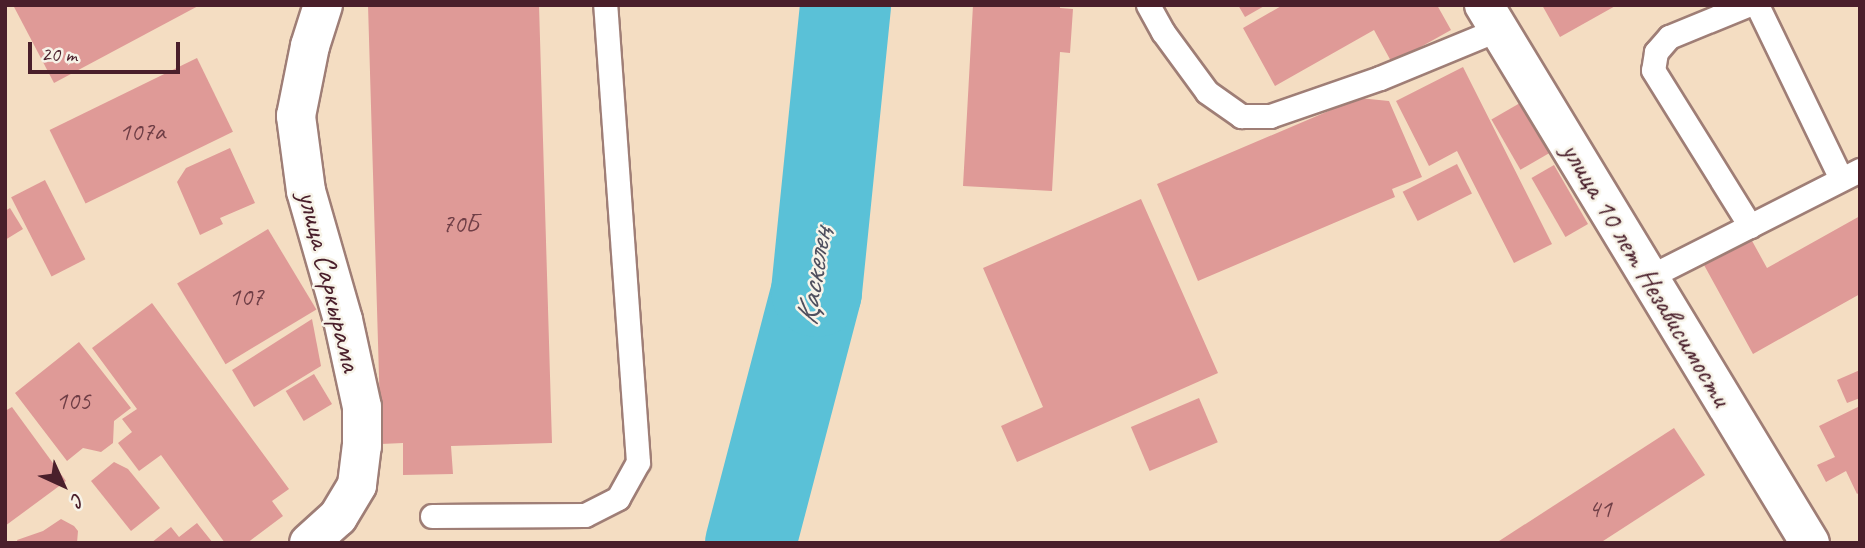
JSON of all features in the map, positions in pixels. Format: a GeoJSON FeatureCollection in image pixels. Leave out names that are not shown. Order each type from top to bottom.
{"type":"FeatureCollection","features":[{"type":"Feature","properties":{"kind":"street","name":"улица Саркырама"},"geometry":{"type":"LineString","coordinates":[[309,543],[338,517],[357,485],[362,446],[362,407],[343,320],[306,191],[296,116],[310,46],[323,5]]}},
{"type":"Feature","properties":{"kind":"street","name":"улица 10 лет Независимости"},"geometry":{"type":"LineString","coordinates":[[1491,17],[1810,543]]}},
{"type":"Feature","properties":{"kind":"lane"},"geometry":{"type":"LineString","coordinates":[[432,516],[585,515],[618,498],[638,463],[605,5]]}},
{"type":"Feature","properties":{"kind":"lane"},"geometry":{"type":"LineString","coordinates":[[1148,5],[1163,32],[1207,92],[1241,116],[1270,116],[1380,78],[1491,17]]}},
{"type":"Feature","properties":{"kind":"lane"},"geometry":{"type":"LineString","coordinates":[[1746,5],[1670,37],[1656,52],[1653,70],[1750,226]]}},
{"type":"Feature","properties":{"kind":"lane"},"geometry":{"type":"LineString","coordinates":[[1649,277],[1851,174],[1757,5]]}},
{"type":"Feature","properties":{"kind":"building"},"geometry":{"type":"Polygon","coordinates":[[[13,5],[200,5],[54,83],[13,5]]]}},
{"type":"Feature","properties":{"kind":"building"},"geometry":{"type":"Polygon","coordinates":[[[368,5],[539,5],[552,443],[451,446],[453,474],[403,475],[403,443],[381,444],[368,5]]]}},
{"type":"Feature","properties":{"kind":"building"},"geometry":{"type":"Polygon","coordinates":[[[973,5],[1060,5],[1060,8],[1073,9],[1070,53],[1060,52],[1052,191],[963,186],[973,5]]]}},
{"type":"Feature","properties":{"kind":"building"},"geometry":{"type":"Polygon","coordinates":[[[1238,5],[1266,5],[1245,17],[1238,5]]]}},
{"type":"Feature","properties":{"kind":"building"},"geometry":{"type":"Polygon","coordinates":[[[1283,5],[1437,5],[1451,30],[1392,63],[1374,30],[1275,86],[1243,28],[1283,5]]]}},
{"type":"Feature","properties":{"kind":"building"},"geometry":{"type":"Polygon","coordinates":[[[1542,5],[1617,5],[1560,37],[1542,5]]]}},
{"type":"Feature","properties":{"kind":"building"},"geometry":{"type":"Polygon","coordinates":[[[197,58],[233,132],[86,204],[50,130],[197,58]]]}},
{"type":"Feature","properties":{"kind":"building"},"geometry":{"type":"Polygon","coordinates":[[[1463,67],[1552,244],[1514,263],[1457,151],[1429,166],[1396,101],[1463,67]]]}},
{"type":"Feature","properties":{"kind":"building"},"geometry":{"type":"Polygon","coordinates":[[[1359,98],[1389,101],[1422,177],[1392,189],[1395,197],[1198,281],[1157,184],[1359,98]]]}},
{"type":"Feature","properties":{"kind":"building"},"geometry":{"type":"Polygon","coordinates":[[[1520,103],[1549,153],[1520,170],[1491,120],[1520,103]]]}},
{"type":"Feature","properties":{"kind":"building"},"geometry":{"type":"Polygon","coordinates":[[[230,148],[255,203],[220,218],[223,224],[200,235],[177,182],[186,168],[230,148]]]}},
{"type":"Feature","properties":{"kind":"building"},"geometry":{"type":"Polygon","coordinates":[[[1457,164],[1472,193],[1418,221],[1403,192],[1457,164]]]}},
{"type":"Feature","properties":{"kind":"building"},"geometry":{"type":"Polygon","coordinates":[[[1554,165],[1588,224],[1565,237],[1531,178],[1554,165]]]}},
{"type":"Feature","properties":{"kind":"building"},"geometry":{"type":"Polygon","coordinates":[[[45,180],[85,259],[52,277],[11,197],[45,180]]]}},
{"type":"Feature","properties":{"kind":"building"},"geometry":{"type":"Polygon","coordinates":[[[1141,199],[1218,373],[1017,462],[1001,426],[1043,407],[983,268],[1141,199]]]}},
{"type":"Feature","properties":{"kind":"building"},"geometry":{"type":"Polygon","coordinates":[[[10,208],[23,229],[5,240],[5,211],[10,208]]]}},
{"type":"Feature","properties":{"kind":"building"},"geometry":{"type":"Polygon","coordinates":[[[1860,216],[1860,294],[1753,354],[1704,265],[1751,239],[1767,268],[1860,216]]]}},
{"type":"Feature","properties":{"kind":"building"},"geometry":{"type":"Polygon","coordinates":[[[268,229],[316,310],[226,364],[177,284],[268,229]]]}},
{"type":"Feature","properties":{"kind":"building"},"geometry":{"type":"Polygon","coordinates":[[[152,303],[289,489],[272,501],[283,516],[247,543],[225,543],[161,455],[139,471],[118,443],[132,432],[122,419],[137,409],[92,348],[152,303]]]}},
{"type":"Feature","properties":{"kind":"building"},"geometry":{"type":"Polygon","coordinates":[[[312,319],[321,366],[254,407],[232,370],[312,319]]]}},
{"type":"Feature","properties":{"kind":"building"},"geometry":{"type":"Polygon","coordinates":[[[79,342],[131,408],[114,421],[113,443],[101,452],[83,448],[67,461],[15,393],[79,342]]]}},
{"type":"Feature","properties":{"kind":"building"},"geometry":{"type":"Polygon","coordinates":[[[1860,370],[1860,398],[1847,403],[1837,380],[1860,370]]]}},
{"type":"Feature","properties":{"kind":"building"},"geometry":{"type":"Polygon","coordinates":[[[314,374],[332,404],[304,421],[286,391],[314,374]]]}},
{"type":"Feature","properties":{"kind":"building"},"geometry":{"type":"Polygon","coordinates":[[[1199,398],[1218,442],[1150,471],[1131,427],[1199,398]]]}},
{"type":"Feature","properties":{"kind":"building"},"geometry":{"type":"Polygon","coordinates":[[[1860,406],[1860,492],[1857,494],[1846,471],[1826,482],[1817,465],[1835,457],[1819,426],[1860,406]]]}},
{"type":"Feature","properties":{"kind":"building"},"geometry":{"type":"Polygon","coordinates":[[[12,407],[66,481],[5,526],[5,411],[12,407]]]}},
{"type":"Feature","properties":{"kind":"building"},"geometry":{"type":"Polygon","coordinates":[[[1674,428],[1705,475],[1600,543],[1496,543],[1674,428]]]}},
{"type":"Feature","properties":{"kind":"building"},"geometry":{"type":"Polygon","coordinates":[[[114,462],[128,469],[160,508],[131,531],[91,481],[114,462]]]}},
{"type":"Feature","properties":{"kind":"building"},"geometry":{"type":"Polygon","coordinates":[[[61,519],[78,531],[77,543],[18,543],[17,540],[43,531],[61,519]]]}},
{"type":"Feature","properties":{"kind":"building"},"geometry":{"type":"Polygon","coordinates":[[[197,523],[213,543],[151,543],[171,527],[179,537],[197,523]]]}},
{"type":"Feature","properties":{"kind":"waterway","name":"Қаскелең"},"geometry":{"type":"LineString","coordinates":[[750,543],[816,291],[845,5]]}}]}
